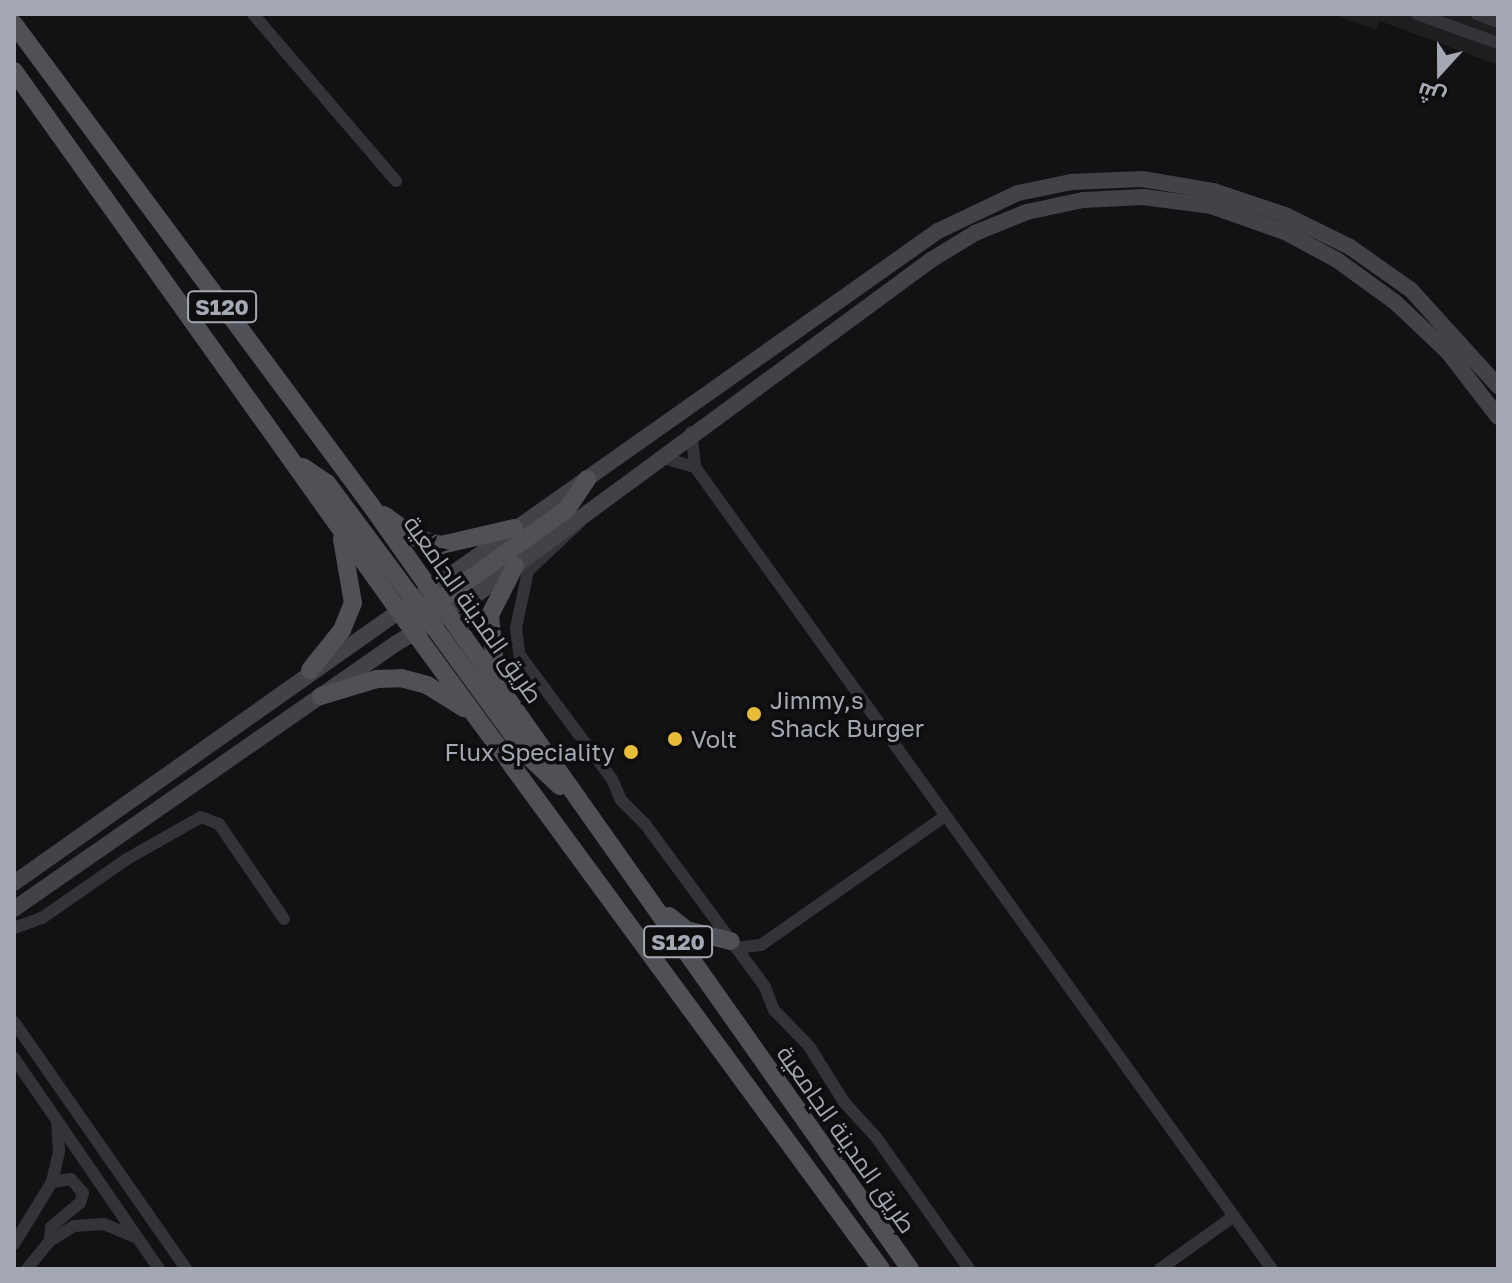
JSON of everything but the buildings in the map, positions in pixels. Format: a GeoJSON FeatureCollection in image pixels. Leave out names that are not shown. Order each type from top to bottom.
{"type":"FeatureCollection","features":[{"type":"Feature","properties":{"kind":"main road","name":"طريق المدينة الجامعية"},"geometry":{"type":"LineString","coordinates":[[14,24],[370,504],[474,715],[881,1269]]}},
{"type":"Feature","properties":{"kind":"main road","name":"طريق المدينة الجامعية"},"geometry":{"type":"LineString","coordinates":[[14,71],[340,528],[497,683],[910,1269]]}},
{"type":"Feature","properties":{"kind":"main road"},"geometry":{"type":"LineString","coordinates":[[14,909],[321,696],[424,611],[514,528],[938,231],[1018,193],[1082,180],[1178,183],[1251,202],[1317,229],[1411,290],[1498,386]]}},
{"type":"Feature","properties":{"kind":"main road"},"geometry":{"type":"LineString","coordinates":[[14,883],[310,670],[515,566],[691,432],[975,233],[1055,205],[1115,197],[1211,206],[1314,246],[1367,279],[1423,327],[1498,417]]}},
{"type":"Feature","properties":{"kind":"main road"},"geometry":{"type":"LineString","coordinates":[[297,464],[327,483],[528,756],[574,794]]}},
{"type":"Feature","properties":{"kind":"main road"},"geometry":{"type":"LineString","coordinates":[[424,611],[567,509],[587,479]]}},
{"type":"Feature","properties":{"kind":"main road"},"geometry":{"type":"LineString","coordinates":[[370,504],[406,532],[432,544],[461,544],[514,528]]}},
{"type":"Feature","properties":{"kind":"main road"},"geometry":{"type":"LineString","coordinates":[[310,670],[342,630],[353,603],[352,577],[340,528]]}},
{"type":"Feature","properties":{"kind":"main road"},"geometry":{"type":"LineString","coordinates":[[497,683],[490,615],[515,566]]}},
{"type":"Feature","properties":{"kind":"main road"},"geometry":{"type":"LineString","coordinates":[[321,696],[377,679],[401,678],[427,685],[474,715]]}},
{"type":"Feature","properties":{"kind":"main road"},"geometry":{"type":"LineString","coordinates":[[649,901],[686,930],[734,944]]}},
{"type":"Feature","properties":{"kind":"street"},"geometry":{"type":"LineString","coordinates":[[253,14],[396,181]]}},
{"type":"Feature","properties":{"kind":"street"},"geometry":{"type":"LineString","coordinates":[[1417,14],[1498,43]]}},
{"type":"Feature","properties":{"kind":"street"},"geometry":{"type":"LineString","coordinates":[[1477,14],[1498,22]]}},
{"type":"Feature","properties":{"kind":"street"},"geometry":{"type":"LineString","coordinates":[[691,432],[695,467],[944,817],[1117,1046],[1272,1269]]}},
{"type":"Feature","properties":{"kind":"street"},"geometry":{"type":"LineString","coordinates":[[659,457],[695,467]]}},
{"type":"Feature","properties":{"kind":"street"},"geometry":{"type":"LineString","coordinates":[[582,517],[575,531],[528,571],[516,628],[519,654],[612,779],[627,808],[645,824],[734,944],[774,1010],[809,1046],[844,1102],[876,1137],[969,1269]]}},
{"type":"Feature","properties":{"kind":"street"},"geometry":{"type":"LineString","coordinates":[[14,928],[42,918],[127,859],[206,817],[219,824],[284,919]]}},
{"type":"Feature","properties":{"kind":"street"},"geometry":{"type":"LineString","coordinates":[[734,944],[751,949],[766,941],[944,817]]}},
{"type":"Feature","properties":{"kind":"street"},"geometry":{"type":"LineString","coordinates":[[753,971],[766,941]]}},
{"type":"Feature","properties":{"kind":"street"},"geometry":{"type":"LineString","coordinates":[[14,1022],[186,1269]]}},
{"type":"Feature","properties":{"kind":"street"},"geometry":{"type":"LineString","coordinates":[[14,1058],[159,1269]]}},
{"type":"Feature","properties":{"kind":"street"},"geometry":{"type":"LineString","coordinates":[[14,1244],[52,1182],[59,1151],[55,1116]]}},
{"type":"Feature","properties":{"kind":"street"},"geometry":{"type":"LineString","coordinates":[[50,1241],[51,1227],[80,1203],[83,1193],[71,1179],[52,1182]]}},
{"type":"Feature","properties":{"kind":"street"},"geometry":{"type":"LineString","coordinates":[[1160,1269],[1234,1216]]}},
{"type":"Feature","properties":{"kind":"street"},"geometry":{"type":"LineString","coordinates":[[27,1269],[50,1241],[74,1226],[94,1223],[139,1239]]}},
{"type":"Feature","properties":{"kind":"shaded area"},"geometry":{"type":"Polygon","coordinates":[[[1333,14],[1498,14],[1498,65],[1380,21],[1376,30],[1333,14]]]}},
{"type":"Feature","properties":{"kind":"place","name":"Jimmy,s Shack Burger"},"geometry":{"type":"Point","coordinates":[754,714]}},
{"type":"Feature","properties":{"kind":"place","name":"Volt"},"geometry":{"type":"Point","coordinates":[675,739]}},
{"type":"Feature","properties":{"kind":"place","name":"Flux Speciality"},"geometry":{"type":"Point","coordinates":[631,752]}}]}
